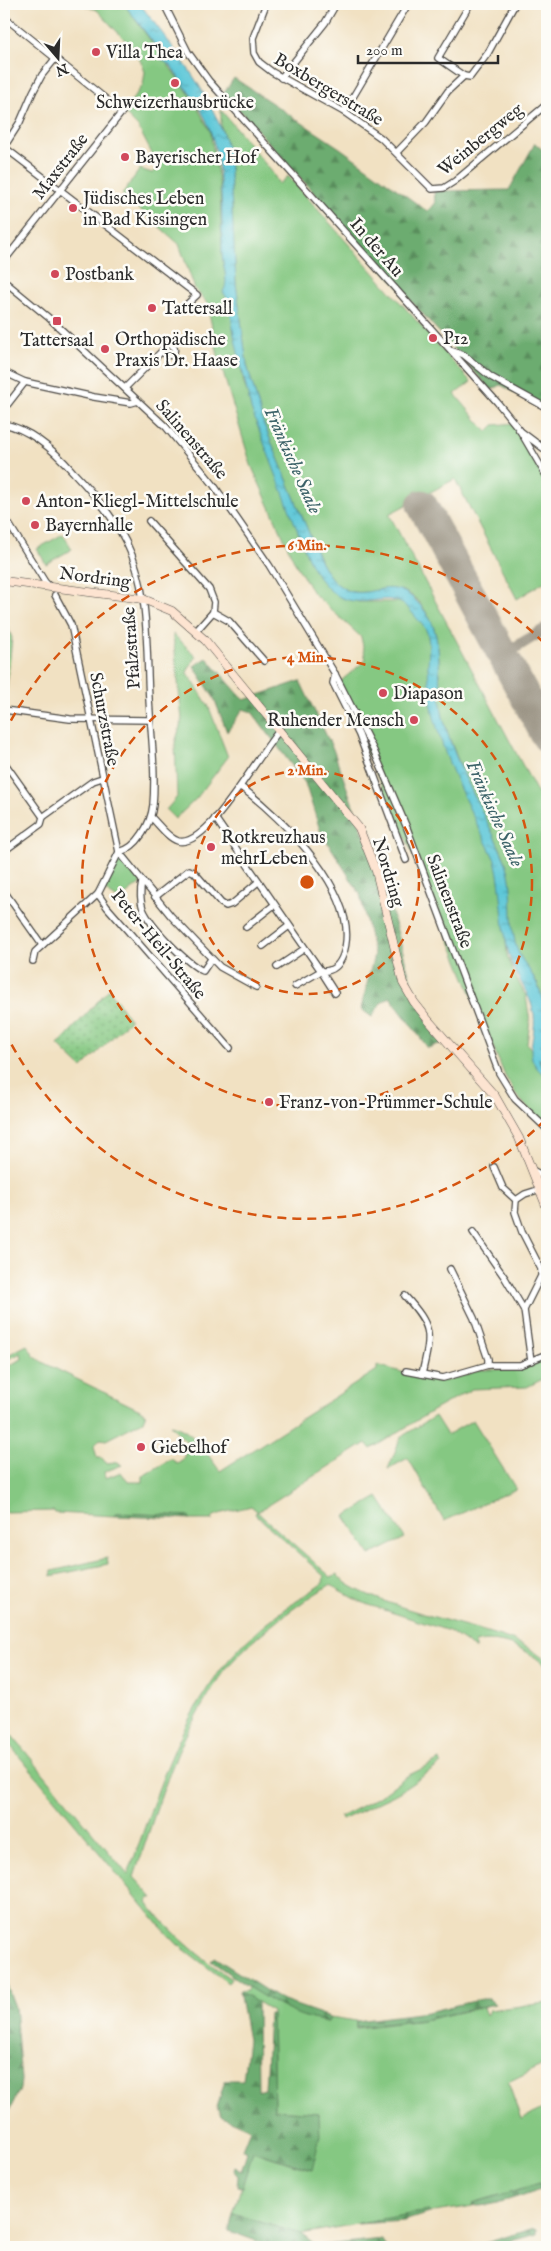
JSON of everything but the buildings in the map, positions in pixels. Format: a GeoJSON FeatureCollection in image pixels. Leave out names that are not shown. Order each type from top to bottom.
{"type":"FeatureCollection","features":[{"type":"Feature","properties":{"kind":"main road","name":"Nordring"},"geometry":{"type":"LineString","coordinates":[[4,581],[143,599],[172,611],[197,630],[359,828],[376,871],[404,983],[414,1002],[429,1021],[495,1096],[543,1188],[547,1208]]}},
{"type":"Feature","properties":{"kind":"street","name":"In der Au"},"geometry":{"type":"LineString","coordinates":[[164,4],[188,52],[210,81],[497,402],[519,429],[547,477]]}},
{"type":"Feature","properties":{"kind":"street","name":"Boxbergerstraße"},"geometry":{"type":"LineString","coordinates":[[266,4],[256,24],[252,45],[259,62],[281,78],[344,112],[397,152],[428,186]]}},
{"type":"Feature","properties":{"kind":"street"},"geometry":{"type":"LineString","coordinates":[[281,78],[324,23],[336,4]]}},
{"type":"Feature","properties":{"kind":"street"},"geometry":{"type":"LineString","coordinates":[[344,112],[408,4]]}},
{"type":"Feature","properties":{"kind":"street"},"geometry":{"type":"LineString","coordinates":[[470,4],[438,58],[464,76],[470,77],[488,53],[515,4]]}},
{"type":"Feature","properties":{"kind":"street"},"geometry":{"type":"LineString","coordinates":[[4,17],[55,59],[42,75],[20,122],[4,146],[197,295],[186,306]]}},
{"type":"Feature","properties":{"kind":"street","name":"Maxstraße"},"geometry":{"type":"LineString","coordinates":[[4,262],[122,112],[55,59]]}},
{"type":"Feature","properties":{"kind":"street"},"geometry":{"type":"LineString","coordinates":[[397,152],[426,122],[448,90],[464,76]]}},
{"type":"Feature","properties":{"kind":"street","name":"Weinbergweg"},"geometry":{"type":"LineString","coordinates":[[428,186],[437,189],[450,184],[547,104]]}},
{"type":"Feature","properties":{"kind":"street","name":"Salinenstraße"},"geometry":{"type":"LineString","coordinates":[[4,281],[49,318],[166,427],[234,512],[269,565],[335,674],[356,713],[394,796],[499,1073],[515,1099],[547,1129]]}},
{"type":"Feature","properties":{"kind":"street"},"geometry":{"type":"LineString","coordinates":[[125,388],[163,350]]}},
{"type":"Feature","properties":{"kind":"street"},"geometry":{"type":"LineString","coordinates":[[451,350],[464,355],[491,377],[547,408]]}},
{"type":"Feature","properties":{"kind":"street"},"geometry":{"type":"LineString","coordinates":[[4,372],[25,382],[131,403],[138,401]]}},
{"type":"Feature","properties":{"kind":"street"},"geometry":{"type":"LineString","coordinates":[[4,409],[25,382]]}},
{"type":"Feature","properties":{"kind":"street","name":"Pfalzstraße"},"geometry":{"type":"LineString","coordinates":[[4,424],[38,439],[68,465],[99,500],[126,543],[140,582],[143,599],[154,783],[152,818]]}},
{"type":"Feature","properties":{"kind":"street"},"geometry":{"type":"LineString","coordinates":[[519,429],[547,451]]}},
{"type":"Feature","properties":{"kind":"street"},"geometry":{"type":"LineString","coordinates":[[4,516],[50,587]]}},
{"type":"Feature","properties":{"kind":"street"},"geometry":{"type":"LineString","coordinates":[[149,521],[209,589],[214,602],[213,612],[197,630]]}},
{"type":"Feature","properties":{"kind":"street","name":"Schurzstraße"},"geometry":{"type":"LineString","coordinates":[[55,595],[71,626],[119,852]]}},
{"type":"Feature","properties":{"kind":"street"},"geometry":{"type":"LineString","coordinates":[[213,612],[230,621],[264,661]]}},
{"type":"Feature","properties":{"kind":"street","name":"Salinenstraße"},"geometry":{"type":"LineString","coordinates":[[335,674],[333,683],[359,735],[406,860]]}},
{"type":"Feature","properties":{"kind":"street"},"geometry":{"type":"LineString","coordinates":[[4,710],[70,719],[150,720]]}},
{"type":"Feature","properties":{"kind":"street"},"geometry":{"type":"LineString","coordinates":[[256,987],[220,967],[155,897],[119,852],[128,849],[152,818],[170,836],[178,841],[194,838],[215,818],[241,787],[280,730]]}},
{"type":"Feature","properties":{"kind":"street"},"geometry":{"type":"LineString","coordinates":[[4,762],[43,817]]}},
{"type":"Feature","properties":{"kind":"street"},"geometry":{"type":"LineString","coordinates":[[4,851],[41,824],[43,817],[93,781],[102,778]]}},
{"type":"Feature","properties":{"kind":"street"},"geometry":{"type":"LineString","coordinates":[[241,787],[274,814],[297,837],[336,898],[345,925],[345,946],[338,964],[332,970],[321,971],[295,986]]}},
{"type":"Feature","properties":{"kind":"street"},"geometry":{"type":"LineString","coordinates":[[215,818],[335,993]]}},
{"type":"Feature","properties":{"kind":"street","name":"Peter-Heil-Straße"},"geometry":{"type":"LineString","coordinates":[[119,852],[111,864],[98,894],[110,911],[230,1048]]}},
{"type":"Feature","properties":{"kind":"street"},"geometry":{"type":"LineString","coordinates":[[155,897],[189,870],[194,872],[221,903],[226,906],[232,904],[258,882]]}},
{"type":"Feature","properties":{"kind":"street"},"geometry":{"type":"LineString","coordinates":[[142,882],[141,900],[150,921],[188,963],[203,971],[212,959]]}},
{"type":"Feature","properties":{"kind":"street"},"geometry":{"type":"LineString","coordinates":[[4,892],[42,945]]}},
{"type":"Feature","properties":{"kind":"street"},"geometry":{"type":"LineString","coordinates":[[33,961],[35,952],[98,894]]}},
{"type":"Feature","properties":{"kind":"street"},"geometry":{"type":"LineString","coordinates":[[246,927],[274,905]]}},
{"type":"Feature","properties":{"kind":"street"},"geometry":{"type":"LineString","coordinates":[[262,946],[289,926]]}},
{"type":"Feature","properties":{"kind":"street"},"geometry":{"type":"LineString","coordinates":[[277,967],[304,948]]}},
{"type":"Feature","properties":{"kind":"street"},"geometry":{"type":"LineString","coordinates":[[494,1167],[503,1188],[516,1200]]}},
{"type":"Feature","properties":{"kind":"street"},"geometry":{"type":"LineString","coordinates":[[532,1170],[547,1178]]}},
{"type":"Feature","properties":{"kind":"street"},"geometry":{"type":"LineString","coordinates":[[516,1200],[525,1194],[543,1188]]}},
{"type":"Feature","properties":{"kind":"street"},"geometry":{"type":"LineString","coordinates":[[516,1200],[515,1212],[522,1232],[542,1269],[542,1276],[524,1310]]}},
{"type":"Feature","properties":{"kind":"street"},"geometry":{"type":"LineString","coordinates":[[473,1232],[505,1278],[524,1310],[531,1361]]}},
{"type":"Feature","properties":{"kind":"street"},"geometry":{"type":"LineString","coordinates":[[450,1269],[474,1318],[488,1359],[488,1365]]}},
{"type":"Feature","properties":{"kind":"street"},"geometry":{"type":"LineString","coordinates":[[405,1296],[420,1312],[429,1332],[429,1342],[422,1374]]}},
{"type":"Feature","properties":{"kind":"street"},"geometry":{"type":"LineString","coordinates":[[406,1371],[443,1378],[488,1365],[520,1365],[547,1354]]}},
{"type":"Feature","properties":{"kind":"green space"},"geometry":{"type":"Polygon","coordinates":[[[81,4],[124,4],[193,99],[210,131],[220,187],[222,254],[244,384],[327,584],[358,602],[410,602],[427,627],[437,718],[500,863],[507,955],[514,974],[526,996],[530,1021],[527,1044],[547,1069],[547,1129],[517,1096],[505,1076],[428,887],[336,685],[366,660],[361,637],[313,593],[295,563],[251,465],[218,356],[207,303],[195,289],[179,244],[122,194],[140,169],[152,173],[159,167],[138,127],[123,112],[143,85],[145,72],[135,51],[97,10],[81,4]]]}},
{"type":"Feature","properties":{"kind":"green space"},"geometry":{"type":"Polygon","coordinates":[[[234,78],[340,148],[427,211],[435,204],[434,191],[509,190],[535,143],[547,154],[547,411],[501,385],[491,390],[224,93],[234,78]]]}},
{"type":"Feature","properties":{"kind":"green space"},"geometry":{"type":"Polygon","coordinates":[[[221,110],[272,172],[279,184],[288,176],[471,382],[455,394],[487,432],[494,425],[515,423],[547,483],[547,580],[517,599],[455,479],[389,514],[547,811],[547,1014],[538,985],[521,958],[514,942],[509,875],[505,860],[467,780],[444,721],[440,695],[439,655],[434,629],[429,617],[418,601],[407,593],[396,589],[351,591],[340,586],[331,578],[321,562],[263,422],[247,365],[236,283],[229,154],[221,126],[221,110]]]}},
{"type":"Feature","properties":{"kind":"green space"},"geometry":{"type":"Polygon","coordinates":[[[63,534],[72,549],[46,564],[37,549],[63,534]]]}},
{"type":"Feature","properties":{"kind":"green space"},"geometry":{"type":"Polygon","coordinates":[[[4,617],[12,638],[5,705],[4,705],[4,617]]]}},
{"type":"Feature","properties":{"kind":"green space"},"geometry":{"type":"Polygon","coordinates":[[[173,634],[196,656],[187,672],[208,705],[228,757],[196,799],[175,819],[166,810],[177,797],[175,743],[182,720],[173,634]]]}},
{"type":"Feature","properties":{"kind":"green space"},"geometry":{"type":"Polygon","coordinates":[[[207,658],[244,700],[300,681],[333,749],[362,830],[381,873],[416,999],[447,1041],[428,1048],[390,997],[381,1003],[372,1017],[361,1009],[374,955],[360,894],[320,830],[305,783],[252,712],[243,709],[227,732],[214,698],[194,666],[207,658]]]}},
{"type":"Feature","properties":{"kind":"green space"},"geometry":{"type":"Polygon","coordinates":[[[119,852],[142,882],[119,900],[101,888],[119,852]]]}},
{"type":"Feature","properties":{"kind":"green space"},"geometry":{"type":"Polygon","coordinates":[[[109,989],[130,1020],[82,1068],[58,1045],[109,989]]]}},
{"type":"Feature","properties":{"kind":"green space"},"geometry":{"type":"Polygon","coordinates":[[[27,1345],[34,1356],[42,1362],[146,1413],[143,1421],[106,1440],[100,1439],[94,1446],[97,1458],[102,1458],[106,1463],[115,1462],[122,1465],[104,1472],[106,1478],[121,1472],[128,1482],[143,1482],[143,1476],[171,1459],[177,1463],[182,1460],[190,1445],[170,1425],[186,1431],[220,1471],[377,1370],[377,1365],[426,1379],[447,1381],[480,1370],[520,1369],[547,1358],[547,1377],[527,1387],[472,1389],[432,1411],[371,1449],[366,1443],[257,1512],[331,1577],[337,1574],[348,1584],[391,1604],[514,1641],[529,1648],[547,1661],[547,1667],[532,1655],[504,1643],[485,1641],[475,1643],[475,1649],[449,1631],[363,1603],[330,1585],[285,1615],[239,1654],[217,1681],[185,1737],[164,1789],[134,1877],[153,1898],[150,1898],[147,1903],[156,1914],[186,1944],[231,1979],[228,1983],[177,1944],[160,1926],[4,1738],[4,1726],[128,1875],[176,1746],[208,1687],[229,1660],[253,1635],[278,1614],[323,1583],[324,1576],[255,1514],[257,1511],[251,1506],[218,1514],[212,1518],[214,1520],[190,1520],[189,1516],[116,1513],[115,1516],[55,1513],[54,1511],[4,1512],[4,1488],[6,1487],[4,1478],[4,1368],[22,1359],[21,1353],[4,1361],[4,1357],[27,1345]]]}},
{"type":"Feature","properties":{"kind":"green space"},"geometry":{"type":"Polygon","coordinates":[[[435,1416],[447,1435],[473,1420],[516,1489],[444,1521],[408,1458],[388,1469],[401,1437],[435,1416]]]}},
{"type":"Feature","properties":{"kind":"green space"},"geometry":{"type":"Polygon","coordinates":[[[378,1497],[405,1538],[370,1555],[345,1516],[378,1497]]]}},
{"type":"Feature","properties":{"kind":"green space"},"geometry":{"type":"Polygon","coordinates":[[[114,1514],[189,1516],[190,1519],[115,1516],[114,1514]]]}},
{"type":"Feature","properties":{"kind":"green space"},"geometry":{"type":"Polygon","coordinates":[[[107,1558],[108,1564],[51,1576],[52,1571],[107,1558]]]}},
{"type":"Feature","properties":{"kind":"green space"},"geometry":{"type":"Polygon","coordinates":[[[440,1760],[441,1764],[398,1793],[342,1820],[340,1817],[377,1798],[407,1776],[440,1760]]]}},
{"type":"Feature","properties":{"kind":"green space"},"geometry":{"type":"Polygon","coordinates":[[[214,1957],[281,2000],[330,2017],[328,2021],[314,2020],[283,2008],[211,1961],[214,1957]]]}},
{"type":"Feature","properties":{"kind":"green space"},"geometry":{"type":"Polygon","coordinates":[[[4,1978],[15,2007],[21,2080],[20,2089],[4,2121],[4,1978]]]}},
{"type":"Feature","properties":{"kind":"green space"},"geometry":{"type":"Polygon","coordinates":[[[248,1987],[287,2009],[326,2022],[330,2017],[356,2021],[356,2028],[424,2020],[483,2007],[486,2016],[489,2010],[547,2003],[547,2063],[508,2082],[521,2119],[547,2107],[547,2227],[545,2229],[540,2183],[473,2203],[473,2206],[429,2213],[428,2211],[301,2234],[233,2214],[252,2151],[311,2170],[319,2113],[274,2110],[272,2011],[239,1991],[247,1990],[248,1987]]]}},
{"type":"Feature","properties":{"kind":"green space"},"geometry":{"type":"Polygon","coordinates":[[[239,1991],[257,2002],[258,2091],[265,2089],[269,2014],[272,2014],[274,2110],[319,2113],[320,2136],[312,2170],[253,2151],[242,2187],[237,2186],[238,2176],[233,2170],[234,2167],[241,2171],[247,2152],[242,2149],[250,2129],[221,2116],[217,2107],[225,2080],[243,2080],[248,2040],[239,1991]]]}},
{"type":"Feature","properties":{"kind":"green space"},"geometry":{"type":"Polygon","coordinates":[[[489,1999],[495,2004],[424,2020],[356,2027],[356,2021],[427,2012],[489,1999]]]}},
{"type":"Feature","properties":{"kind":"green space"},"geometry":{"type":"Polygon","coordinates":[[[540,2183],[541,2189],[516,2198],[486,2205],[472,2205],[473,2203],[540,2183]]]}},
{"type":"Feature","properties":{"kind":"green space"},"geometry":{"type":"Polygon","coordinates":[[[428,2211],[429,2213],[404,2221],[358,2224],[358,2223],[428,2211]]]}},
{"type":"Feature","properties":{"kind":"green space"},"geometry":{"type":"Polygon","coordinates":[[[233,2214],[301,2234],[316,2246],[382,2239],[386,2247],[273,2247],[229,2231],[233,2214]]]}},
{"type":"Feature","properties":{"kind":"green space"},"geometry":{"type":"Polygon","coordinates":[[[534,2228],[537,2229],[537,2234],[488,2247],[473,2247],[534,2228]]]}},
{"type":"Feature","properties":{"kind":"water"},"geometry":{"type":"Polygon","coordinates":[[[124,4],[140,4],[192,75],[204,94],[223,133],[229,154],[236,283],[247,365],[263,422],[321,562],[334,581],[351,591],[392,589],[402,591],[414,599],[427,614],[433,625],[438,650],[443,717],[463,774],[506,863],[511,892],[513,933],[517,948],[536,982],[546,1007],[547,1022],[543,1044],[547,1066],[539,1058],[541,1066],[547,1072],[547,1077],[539,1070],[531,1055],[534,1015],[530,999],[511,963],[495,860],[453,773],[439,736],[429,687],[428,634],[407,607],[399,602],[392,600],[348,600],[334,594],[324,584],[308,558],[251,409],[234,335],[229,301],[223,292],[226,278],[222,257],[221,189],[214,142],[206,119],[197,103],[171,66],[161,59],[161,53],[124,4]]]}},
{"type":"Feature","properties":{"kind":"taxiway"},"geometry":{"type":"LineString","coordinates":[[503,655],[547,628]]}},
{"type":"Feature","properties":{"kind":"runway"},"geometry":{"type":"LineString","coordinates":[[422,505],[547,737]]}},
{"type":"Feature","properties":{"kind":"place","name":"Villa Thea"},"geometry":{"type":"Point","coordinates":[96,52]}},
{"type":"Feature","properties":{"kind":"place","name":"Schweizerhausbrücke"},"geometry":{"type":"Point","coordinates":[175,83]}},
{"type":"Feature","properties":{"kind":"place","name":"Bayerischer Hof"},"geometry":{"type":"Point","coordinates":[125,157]}},
{"type":"Feature","properties":{"kind":"place","name":"Jüdisches Leben in Bad Kissingen"},"geometry":{"type":"Point","coordinates":[73,208]}},
{"type":"Feature","properties":{"kind":"place","name":"Postbank"},"geometry":{"type":"Point","coordinates":[55,274]}},
{"type":"Feature","properties":{"kind":"place","name":"Tattersall"},"geometry":{"type":"Point","coordinates":[152,308]}},
{"type":"Feature","properties":{"kind":"place","name":"Tattersaal"},"geometry":{"type":"Point","coordinates":[57,321]}},
{"type":"Feature","properties":{"kind":"place","name":"P12"},"geometry":{"type":"Point","coordinates":[433,338]}},
{"type":"Feature","properties":{"kind":"place","name":"Orthopädische Praxis Dr. Haase"},"geometry":{"type":"Point","coordinates":[105,349]}},
{"type":"Feature","properties":{"kind":"place","name":"Anton-Kliegl-Mittelschule"},"geometry":{"type":"Point","coordinates":[26,501]}},
{"type":"Feature","properties":{"kind":"place","name":"Bayernhalle"},"geometry":{"type":"Point","coordinates":[35,525]}},
{"type":"Feature","properties":{"kind":"place","name":"Diapason"},"geometry":{"type":"Point","coordinates":[383,693]}},
{"type":"Feature","properties":{"kind":"place","name":"Ruhender Mensch"},"geometry":{"type":"Point","coordinates":[414,720]}},
{"type":"Feature","properties":{"kind":"place","name":"Rotkreuzhaus mehrLeben"},"geometry":{"type":"Point","coordinates":[211,847]}},
{"type":"Feature","properties":{"kind":"place","name":"Franz-von-Prümmer-Schule"},"geometry":{"type":"Point","coordinates":[269,1102]}},
{"type":"Feature","properties":{"kind":"place","name":"Giebelhof"},"geometry":{"type":"Point","coordinates":[141,1447]}},
{"type":"Feature","properties":{"kind":"water label","name":"Fränkische Saale"},"geometry":{"type":"Point","coordinates":[294,460]}},
{"type":"Feature","properties":{"kind":"water label","name":"Fränkische Saale"},"geometry":{"type":"Point","coordinates":[496,813]}}]}
